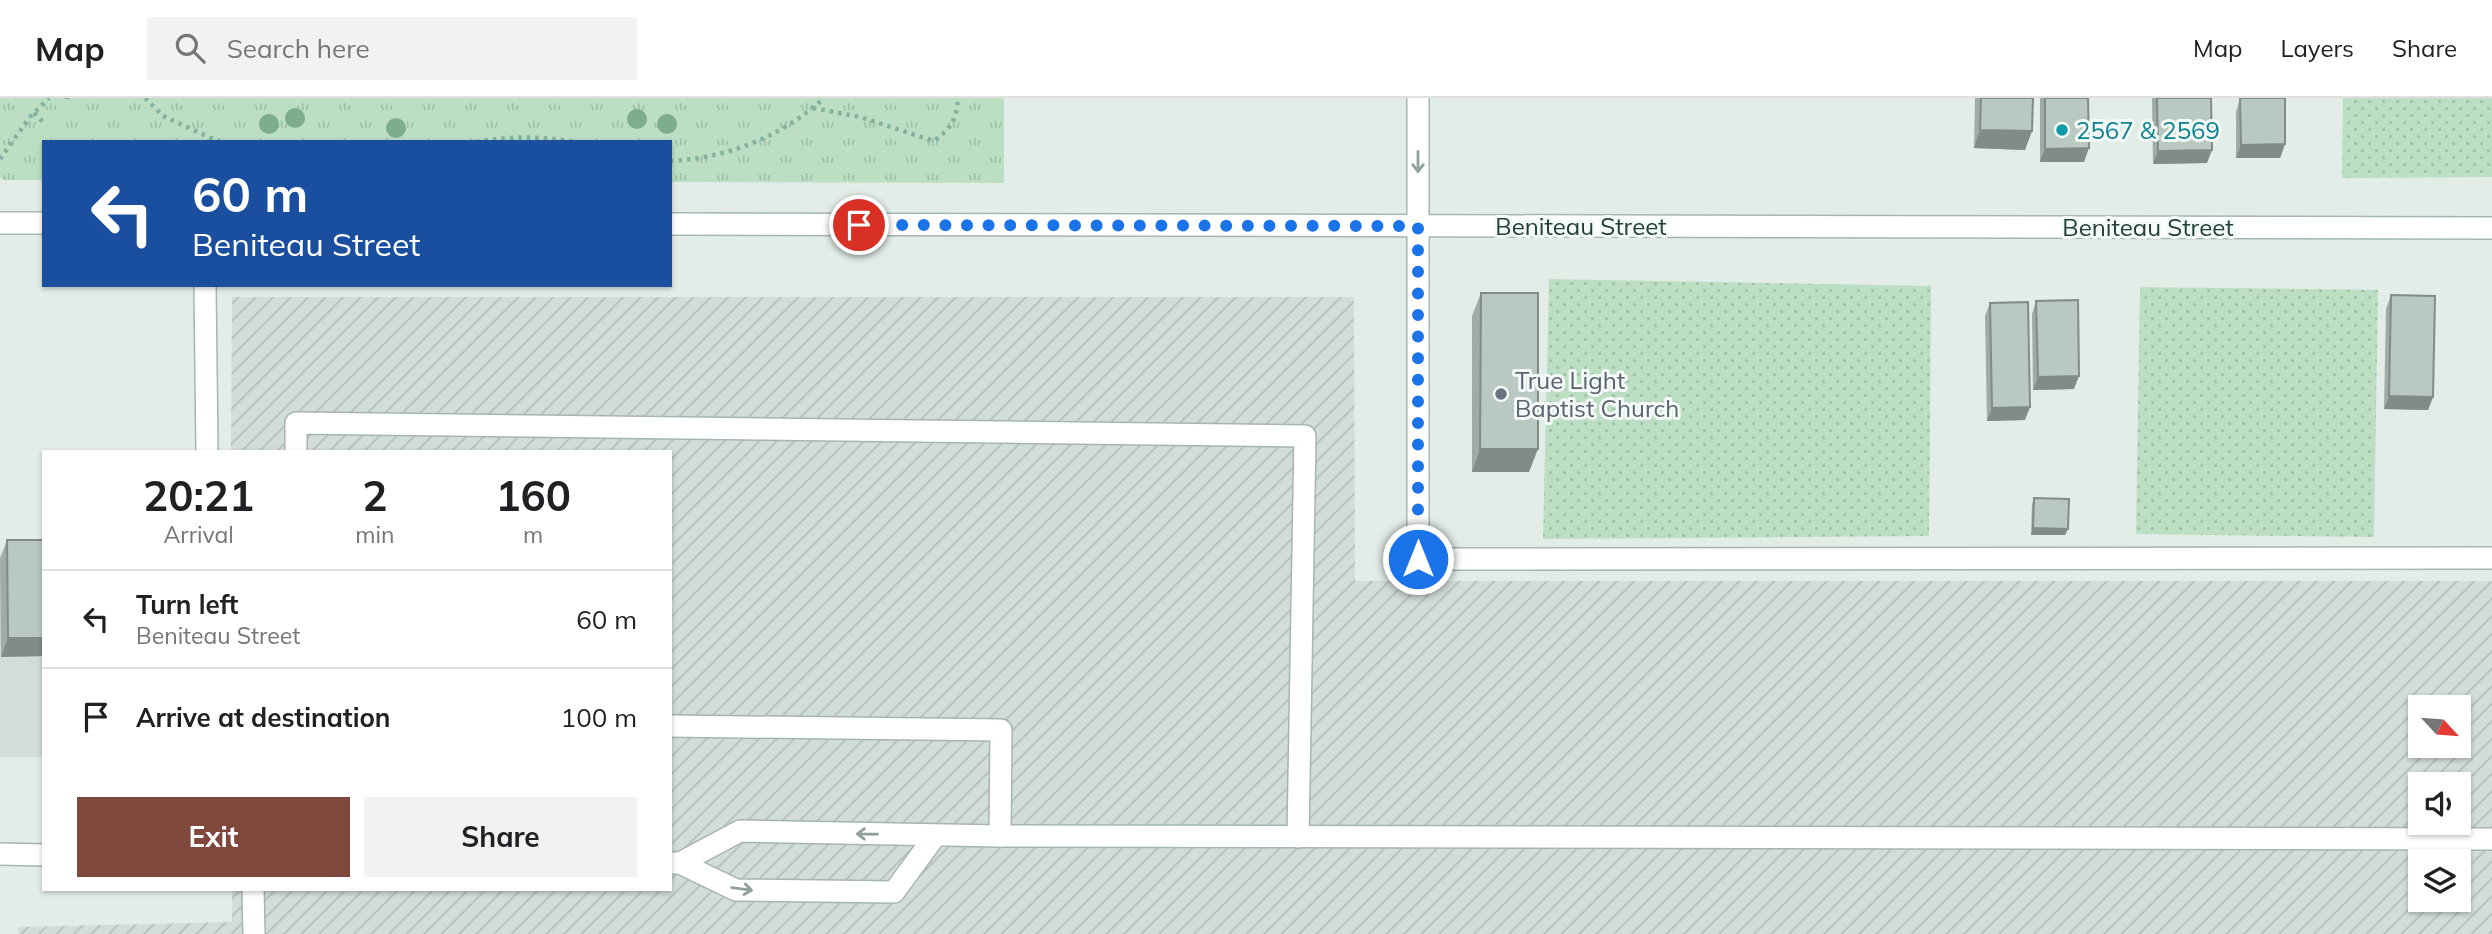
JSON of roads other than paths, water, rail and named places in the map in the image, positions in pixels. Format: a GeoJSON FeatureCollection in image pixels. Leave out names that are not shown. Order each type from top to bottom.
{"type":"FeatureCollection","features":[{"type":"Feature","properties":{"kind":"street"},"geometry":{"type":"LineString","coordinates":[[1418,98],[1418,559],[2492,558]]}},
{"type":"Feature","properties":{"kind":"street"},"geometry":{"type":"LineString","coordinates":[[0,223],[42,223]]}},
{"type":"Feature","properties":{"kind":"street","name":"Beniteau Street"},"geometry":{"type":"LineString","coordinates":[[672,224],[2492,228]]}},
{"type":"Feature","properties":{"kind":"street"},"geometry":{"type":"LineString","coordinates":[[205,287],[206,450]]}},
{"type":"Feature","properties":{"kind":"street"},"geometry":{"type":"LineString","coordinates":[[296,450],[296,423],[1305,436],[1298,836]]}},
{"type":"Feature","properties":{"kind":"street"},"geometry":{"type":"LineString","coordinates":[[672,726],[1001,730],[1000,836]]}},
{"type":"Feature","properties":{"kind":"street"},"geometry":{"type":"LineString","coordinates":[[675,863],[740,831],[935,836],[2492,839]]}},
{"type":"Feature","properties":{"kind":"street"},"geometry":{"type":"LineString","coordinates":[[675,863],[736,890],[894,892],[935,836]]}},
{"type":"Feature","properties":{"kind":"street"},"geometry":{"type":"LineString","coordinates":[[0,854],[42,855]]}},
{"type":"Feature","properties":{"kind":"street"},"geometry":{"type":"LineString","coordinates":[[253,891],[254,934]]}},
{"type":"Feature","properties":{"kind":"place","name":"2567 & 2569"},"geometry":{"type":"Point","coordinates":[2062,130]}},
{"type":"Feature","properties":{"kind":"place","name":"True Light Baptist Church"},"geometry":{"type":"Point","coordinates":[1501,394]}}]}
